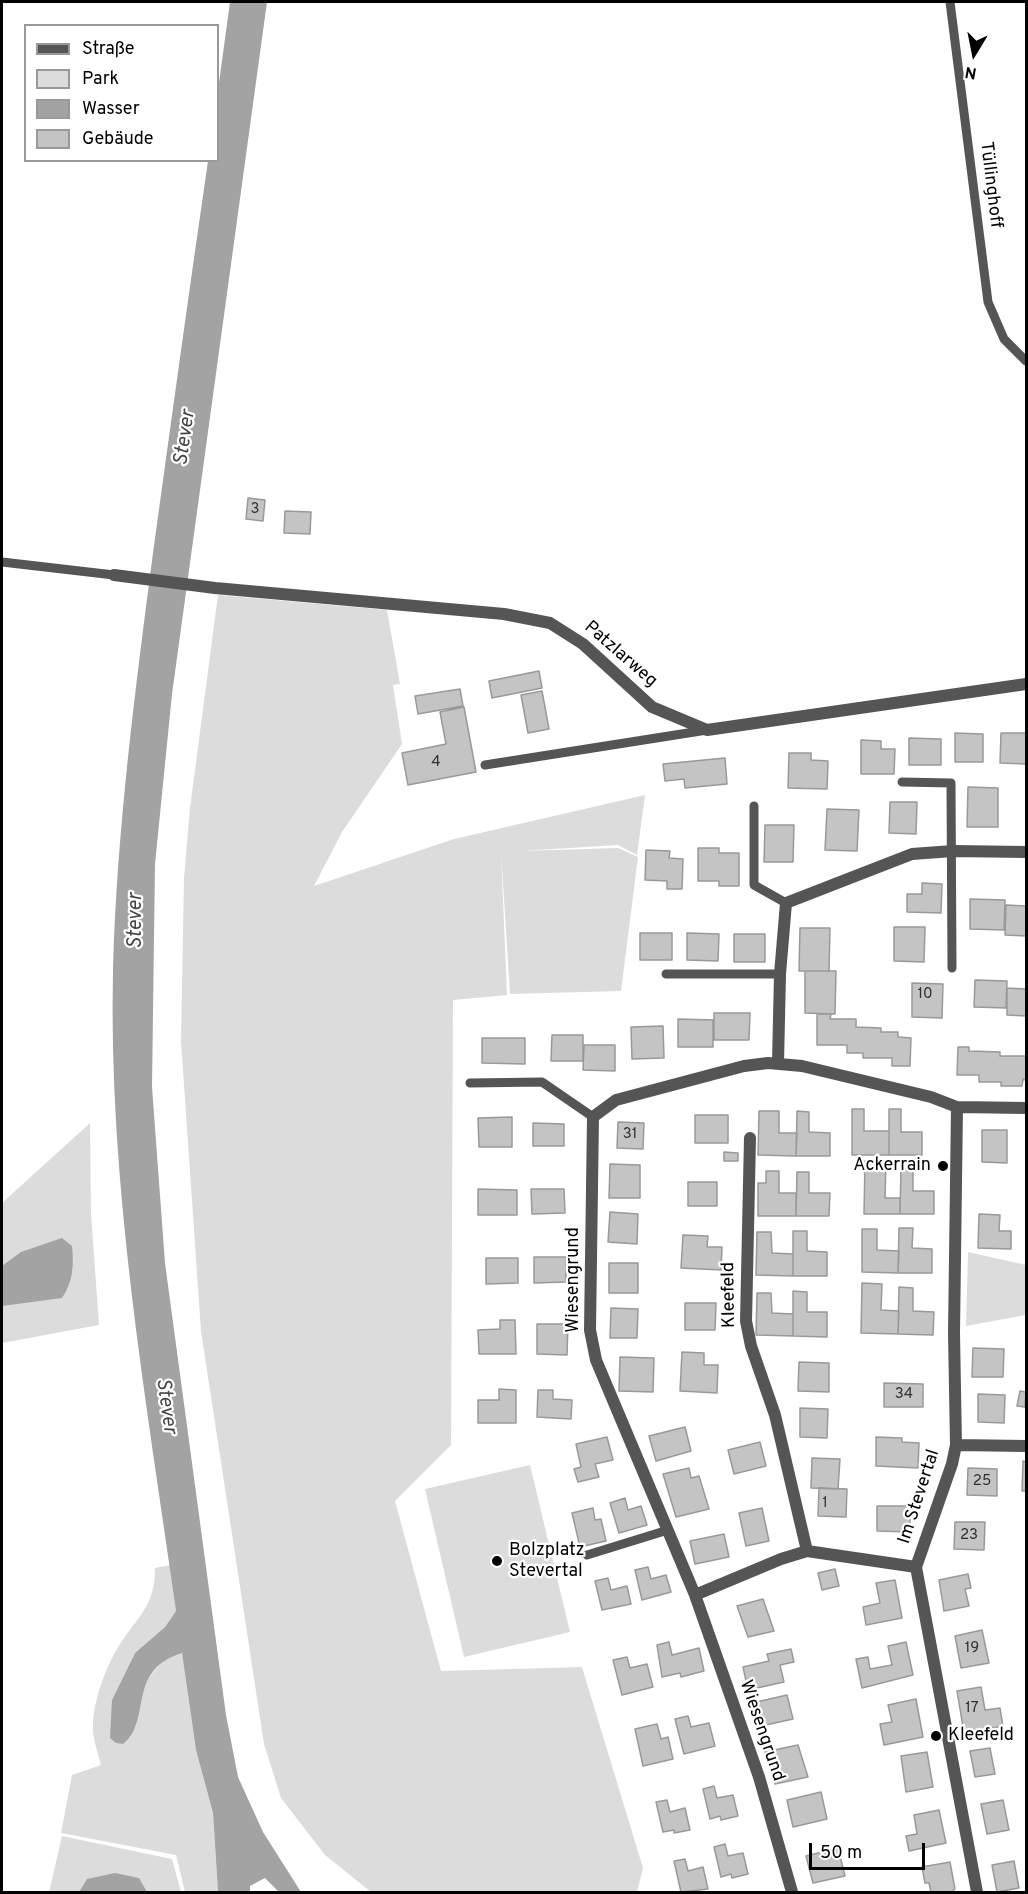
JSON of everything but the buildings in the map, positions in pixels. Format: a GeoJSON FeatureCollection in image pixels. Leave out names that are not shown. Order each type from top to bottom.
{"type":"FeatureCollection","features":[{"type":"Feature","properties":{"kind":"street","name":"Patzlarweg"},"geometry":{"type":"LineString","coordinates":[[120,576],[202,586],[504,614],[550,623],[583,644],[652,707],[707,730]]}},
{"type":"Feature","properties":{"kind":"street"},"geometry":{"type":"LineString","coordinates":[[707,730],[1026,684]]}},
{"type":"Feature","properties":{"kind":"street"},"geometry":{"type":"LineString","coordinates":[[778,1063],[780,974],[786,903],[912,854],[953,851],[1026,852]]}},
{"type":"Feature","properties":{"kind":"street"},"geometry":{"type":"LineString","coordinates":[[593,1117],[616,1100],[744,1066],[778,1063],[931,1097],[957,1107],[1026,1108]]}},
{"type":"Feature","properties":{"kind":"street","name":"Im Stevertal"},"geometry":{"type":"LineString","coordinates":[[957,1107],[954,1333],[956,1444],[952,1464],[916,1567],[976,1893]]}},
{"type":"Feature","properties":{"kind":"street","name":"Wiesengrund"},"geometry":{"type":"LineString","coordinates":[[593,1117],[590,1330],[596,1360],[695,1595],[759,1777],[792,1893]]}},
{"type":"Feature","properties":{"kind":"street","name":"Kleefeld"},"geometry":{"type":"LineString","coordinates":[[750,1138],[746,1321],[751,1346],[775,1415],[807,1551]]}},
{"type":"Feature","properties":{"kind":"street"},"geometry":{"type":"LineString","coordinates":[[956,1444],[1026,1446]]}},
{"type":"Feature","properties":{"kind":"street"},"geometry":{"type":"LineString","coordinates":[[695,1595],[781,1559],[807,1551],[916,1567]]}},
{"type":"Feature","properties":{"kind":"lane","name":"Tüllinghoff"},"geometry":{"type":"LineString","coordinates":[[950,2],[988,302],[1004,339],[1026,361]]}},
{"type":"Feature","properties":{"kind":"lane"},"geometry":{"type":"LineString","coordinates":[[2,562],[120,576]]}},
{"type":"Feature","properties":{"kind":"lane"},"geometry":{"type":"LineString","coordinates":[[485,765],[707,730]]}},
{"type":"Feature","properties":{"kind":"lane"},"geometry":{"type":"LineString","coordinates":[[902,782],[951,783],[952,969]]}},
{"type":"Feature","properties":{"kind":"lane"},"geometry":{"type":"LineString","coordinates":[[754,806],[754,885],[786,903]]}},
{"type":"Feature","properties":{"kind":"lane"},"geometry":{"type":"LineString","coordinates":[[666,974],[780,974]]}},
{"type":"Feature","properties":{"kind":"lane"},"geometry":{"type":"LineString","coordinates":[[470,1083],[542,1082],[593,1117]]}},
{"type":"Feature","properties":{"kind":"lane"},"geometry":{"type":"LineString","coordinates":[[587,1555],[668,1530]]}},
{"type":"Feature","properties":{"kind":"green space"},"geometry":{"type":"Polygon","coordinates":[[[218,595],[387,610],[400,684],[393,685],[402,744],[342,832],[314,886],[454,839],[645,795],[637,855],[618,845],[521,851],[618,848],[638,857],[621,991],[510,994],[501,852],[507,995],[453,1000],[451,1445],[395,1501],[441,1671],[582,1667],[643,1868],[637,1892],[371,1892],[325,1855],[281,1798],[264,1744],[201,1331],[181,1041],[184,878],[190,808],[218,595]]]}},
{"type":"Feature","properties":{"kind":"green space"},"geometry":{"type":"Polygon","coordinates":[[[90,1123],[91,1213],[99,1325],[2,1343],[2,1203],[90,1123]]]}},
{"type":"Feature","properties":{"kind":"green space"},"geometry":{"type":"Polygon","coordinates":[[[968,1252],[1026,1265],[1026,1315],[966,1326],[968,1252]]]}},
{"type":"Feature","properties":{"kind":"green space","name":"Bolzplatz Stevertal"},"geometry":{"type":"Polygon","coordinates":[[[530,1465],[570,1632],[464,1657],[425,1489],[530,1465]]]}},
{"type":"Feature","properties":{"kind":"green space"},"geometry":{"type":"Polygon","coordinates":[[[170,1565],[176,1611],[165,1627],[135,1653],[112,1700],[136,1727],[147,1681],[161,1664],[182,1652],[196,1750],[213,1813],[218,1892],[185,1892],[176,1855],[61,1833],[72,1775],[101,1765],[94,1740],[93,1724],[96,1703],[106,1670],[116,1650],[149,1600],[155,1568],[170,1565]]]}},
{"type":"Feature","properties":{"kind":"green space"},"geometry":{"type":"Polygon","coordinates":[[[62,1836],[172,1859],[181,1892],[49,1892],[62,1836]]]}},
{"type":"Feature","properties":{"kind":"water","name":"Stever"},"geometry":{"type":"Polygon","coordinates":[[[230,2],[267,2],[172,694],[155,864],[152,1087],[165,1263],[226,1715],[238,1777],[263,1832],[301,1892],[279,1892],[265,1878],[250,1886],[250,1892],[218,1892],[213,1813],[196,1750],[182,1653],[164,1661],[153,1672],[146,1684],[137,1723],[132,1734],[123,1744],[116,1743],[110,1738],[112,1700],[135,1653],[165,1627],[176,1611],[131,1291],[123,1211],[113,1050],[113,969],[118,864],[140,657],[208,162],[219,162],[219,83],[230,2]]]}},
{"type":"Feature","properties":{"kind":"water"},"geometry":{"type":"Polygon","coordinates":[[[62,1238],[72,1246],[73,1260],[71,1280],[62,1298],[2,1306],[2,1266],[21,1252],[62,1238]]]}},
{"type":"Feature","properties":{"kind":"water"},"geometry":{"type":"Polygon","coordinates":[[[115,1873],[139,1878],[147,1892],[79,1892],[87,1879],[115,1873]]]}},
{"type":"Feature","properties":{"kind":"place","name":"Ackerrain"},"geometry":{"type":"Point","coordinates":[943,1166]}},
{"type":"Feature","properties":{"kind":"place","name":"Bolzplatz Stevertal"},"geometry":{"type":"Point","coordinates":[497,1561]}},
{"type":"Feature","properties":{"kind":"place","name":"Kleefeld"},"geometry":{"type":"Point","coordinates":[936,1736]}}]}
